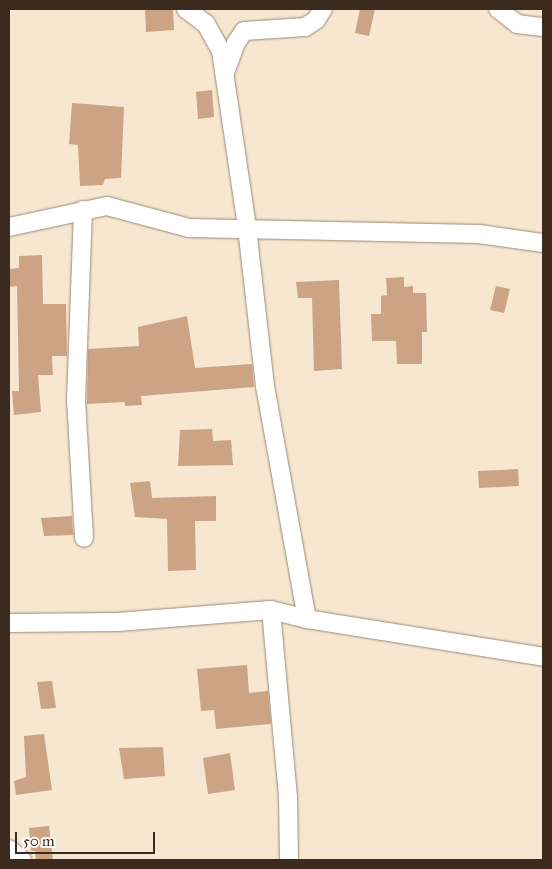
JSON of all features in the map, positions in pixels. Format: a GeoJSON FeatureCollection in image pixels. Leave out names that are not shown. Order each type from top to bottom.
{"type":"FeatureCollection","features":[{"type":"Feature","properties":{"kind":"street"},"geometry":{"type":"LineString","coordinates":[[186,9],[214,33],[225,73],[247,228],[265,386],[308,619]]}},
{"type":"Feature","properties":{"kind":"street"},"geometry":{"type":"LineString","coordinates":[[225,73],[236,44],[244,31],[305,27],[316,20],[323,9]]}},
{"type":"Feature","properties":{"kind":"street"},"geometry":{"type":"LineString","coordinates":[[498,9],[517,24],[543,27]]}},
{"type":"Feature","properties":{"kind":"street"},"geometry":{"type":"LineString","coordinates":[[9,227],[82,210],[114,207],[189,228],[479,234],[543,242]]}},
{"type":"Feature","properties":{"kind":"street"},"geometry":{"type":"LineString","coordinates":[[82,210],[76,399],[84,538]]}},
{"type":"Feature","properties":{"kind":"street"},"geometry":{"type":"LineString","coordinates":[[271,610],[288,798],[289,860]]}},
{"type":"Feature","properties":{"kind":"street"},"geometry":{"type":"LineString","coordinates":[[9,623],[118,622],[271,610],[308,619],[543,657]]}},
{"type":"Feature","properties":{"kind":"street"},"geometry":{"type":"LineString","coordinates":[[9,849],[22,860]]}},
{"type":"Feature","properties":{"kind":"building"},"geometry":{"type":"Polygon","coordinates":[[[145,9],[173,9],[174,30],[146,32],[145,9]]]}},
{"type":"Feature","properties":{"kind":"building"},"geometry":{"type":"Polygon","coordinates":[[[360,9],[375,9],[369,36],[355,33],[360,9]]]}},
{"type":"Feature","properties":{"kind":"building"},"geometry":{"type":"Polygon","coordinates":[[[212,90],[214,117],[198,119],[196,92],[212,90]]]}},
{"type":"Feature","properties":{"kind":"building"},"geometry":{"type":"Polygon","coordinates":[[[72,103],[124,107],[121,178],[105,179],[103,185],[80,186],[78,145],[69,144],[72,103]]]}},
{"type":"Feature","properties":{"kind":"building"},"geometry":{"type":"Polygon","coordinates":[[[42,255],[43,304],[66,304],[67,356],[52,356],[53,375],[38,375],[41,412],[14,415],[12,391],[19,391],[17,286],[9,287],[9,269],[19,268],[19,256],[42,255]]]}},
{"type":"Feature","properties":{"kind":"building"},"geometry":{"type":"Polygon","coordinates":[[[404,277],[404,287],[413,286],[413,293],[426,293],[427,332],[422,332],[422,364],[397,364],[396,341],[372,341],[371,314],[381,314],[381,296],[387,295],[386,278],[404,277]]]}},
{"type":"Feature","properties":{"kind":"building"},"geometry":{"type":"Polygon","coordinates":[[[339,280],[342,369],[314,371],[312,298],[298,298],[296,282],[339,280]]]}},
{"type":"Feature","properties":{"kind":"building"},"geometry":{"type":"Polygon","coordinates":[[[496,286],[510,289],[504,313],[490,310],[496,286]]]}},
{"type":"Feature","properties":{"kind":"building"},"geometry":{"type":"Polygon","coordinates":[[[187,316],[195,368],[252,364],[254,387],[141,396],[142,405],[125,406],[125,402],[87,404],[88,349],[139,346],[138,327],[187,316]]]}},
{"type":"Feature","properties":{"kind":"building"},"geometry":{"type":"Polygon","coordinates":[[[212,429],[213,441],[231,440],[233,465],[178,466],[180,430],[212,429]]]}},
{"type":"Feature","properties":{"kind":"building"},"geometry":{"type":"Polygon","coordinates":[[[518,469],[519,486],[479,488],[478,471],[518,469]]]}},
{"type":"Feature","properties":{"kind":"building"},"geometry":{"type":"Polygon","coordinates":[[[150,481],[152,498],[216,496],[216,521],[195,521],[196,570],[168,571],[167,519],[135,517],[130,483],[150,481]]]}},
{"type":"Feature","properties":{"kind":"building"},"geometry":{"type":"Polygon","coordinates":[[[72,516],[73,535],[44,536],[41,518],[72,516]]]}},
{"type":"Feature","properties":{"kind":"building"},"geometry":{"type":"Polygon","coordinates":[[[247,665],[249,693],[268,691],[271,724],[216,729],[214,710],[201,711],[197,669],[247,665]]]}},
{"type":"Feature","properties":{"kind":"building"},"geometry":{"type":"Polygon","coordinates":[[[52,681],[56,708],[41,709],[37,682],[52,681]]]}},
{"type":"Feature","properties":{"kind":"building"},"geometry":{"type":"Polygon","coordinates":[[[44,734],[52,790],[16,795],[14,781],[26,777],[24,736],[44,734]]]}},
{"type":"Feature","properties":{"kind":"building"},"geometry":{"type":"Polygon","coordinates":[[[163,747],[165,776],[124,779],[119,748],[163,747]]]}},
{"type":"Feature","properties":{"kind":"building"},"geometry":{"type":"Polygon","coordinates":[[[230,753],[235,790],[208,794],[203,758],[230,753]]]}},
{"type":"Feature","properties":{"kind":"building"},"geometry":{"type":"Polygon","coordinates":[[[49,826],[53,860],[36,860],[35,851],[31,851],[29,828],[49,826]]]}}]}
